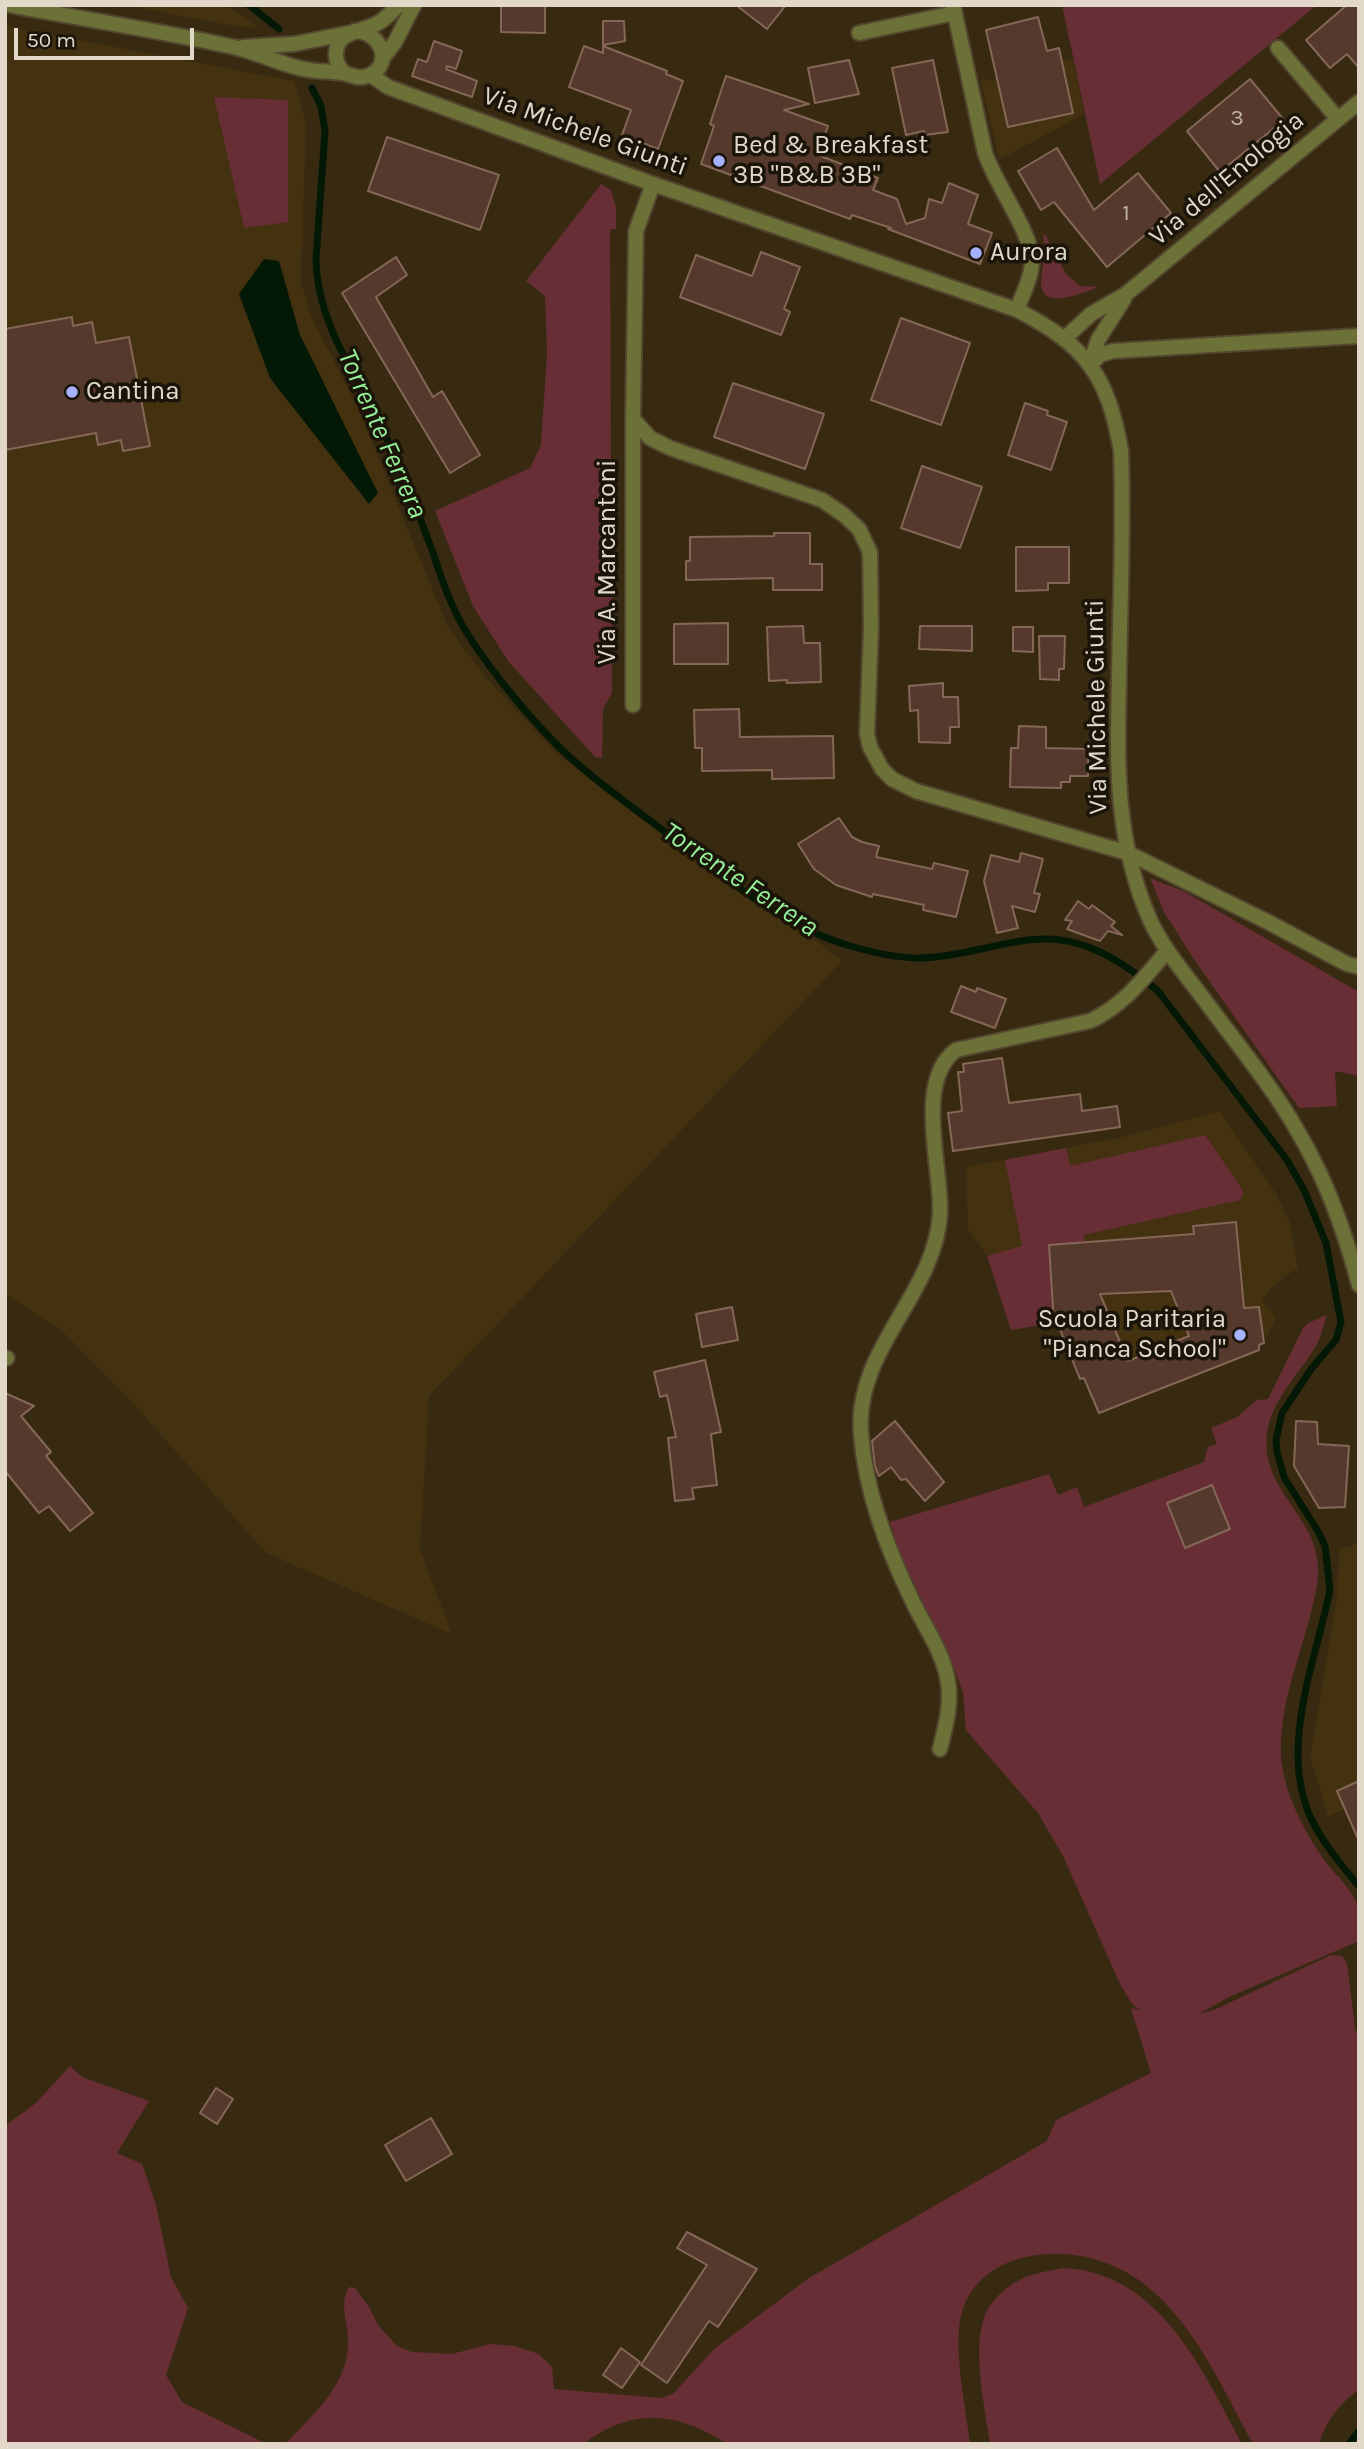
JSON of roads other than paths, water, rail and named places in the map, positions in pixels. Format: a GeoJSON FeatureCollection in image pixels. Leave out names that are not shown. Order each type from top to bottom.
{"type":"FeatureCollection","features":[{"type":"Feature","properties":{"kind":"street"},"geometry":{"type":"LineString","coordinates":[[9,5],[232,47],[309,71],[344,73],[357,78],[371,75],[395,42],[414,5]]}},
{"type":"Feature","properties":{"kind":"street"},"geometry":{"type":"LineString","coordinates":[[232,47],[294,44],[352,32],[378,24],[399,5]]}},
{"type":"Feature","properties":{"kind":"street"},"geometry":{"type":"LineString","coordinates":[[859,33],[954,9],[985,153],[992,173],[1030,247],[1031,267],[1017,310]]}},
{"type":"Feature","properties":{"kind":"street"},"geometry":{"type":"LineString","coordinates":[[344,73],[339,68],[335,55],[339,42],[352,32],[370,34],[376,38],[382,59]]}},
{"type":"Feature","properties":{"kind":"street"},"geometry":{"type":"LineString","coordinates":[[1278,48],[1338,119]]}},
{"type":"Feature","properties":{"kind":"street","name":"Via Michele Giunti"},"geometry":{"type":"LineString","coordinates":[[371,75],[388,88],[653,184],[1017,310],[1064,339],[1090,365],[1102,384],[1115,415],[1121,452],[1117,775],[1128,853],[1147,912],[1167,951],[1260,1074],[1292,1119],[1311,1152],[1333,1200],[1359,1285]]}},
{"type":"Feature","properties":{"kind":"street","name":"Via dell'Enologia"},"geometry":{"type":"LineString","coordinates":[[1064,339],[1091,314],[1126,295],[1359,102]]}},
{"type":"Feature","properties":{"kind":"street","name":"Via A. Marcantoni"},"geometry":{"type":"LineString","coordinates":[[633,705],[636,231],[653,184]]}},
{"type":"Feature","properties":{"kind":"street","name":"Via dell'Enologia"},"geometry":{"type":"LineString","coordinates":[[1090,365],[1098,340],[1126,295]]}},
{"type":"Feature","properties":{"kind":"street"},"geometry":{"type":"LineString","coordinates":[[1090,365],[1100,355],[1112,351],[1359,335]]}},
{"type":"Feature","properties":{"kind":"street","name":"Via A. Marcantoni"},"geometry":{"type":"LineString","coordinates":[[633,419],[650,438],[670,449],[822,500],[844,514],[859,529],[870,552],[871,628],[867,734],[875,758],[892,779],[916,790],[1128,853],[1347,964],[1359,967]]}},
{"type":"Feature","properties":{"kind":"street"},"geometry":{"type":"LineString","coordinates":[[940,1749],[948,1709],[946,1673],[904,1582],[878,1516],[863,1454],[860,1418],[866,1382],[874,1361],[922,1275],[936,1239],[940,1209],[934,1102],[938,1075],[947,1057],[956,1050],[1090,1021],[1106,1014],[1122,1002],[1167,951]]}},
{"type":"Feature","properties":{"kind":"waterway","name":"Torrente Ferrera"},"geometry":{"type":"LineString","coordinates":[[249,5],[279,29]]}},
{"type":"Feature","properties":{"kind":"waterway","name":"Torrente Ferrera"},"geometry":{"type":"LineString","coordinates":[[312,88],[321,106],[325,131],[316,259],[318,284],[332,331],[400,468],[446,591],[460,620],[489,666],[534,721],[594,777],[722,875],[781,916],[824,937],[874,952],[920,958],[1026,940],[1058,940],[1090,947],[1119,962],[1158,991],[1287,1160],[1304,1190],[1326,1243],[1341,1322],[1336,1340],[1311,1369],[1282,1413],[1276,1440],[1284,1477],[1325,1546],[1330,1590],[1303,1703],[1298,1761],[1301,1789],[1310,1816],[1332,1853],[1359,1886]]}},
{"type":"Feature","properties":{"kind":"waterway","name":"Torrente Ferrera"},"geometry":{"type":"LineString","coordinates":[[1349,2444],[1359,2431]]}},
{"type":"Feature","properties":{"kind":"place","name":"Bed & Breakfast 3B \"B&B 3B\""},"geometry":{"type":"Point","coordinates":[719,161]}},
{"type":"Feature","properties":{"kind":"place","name":"Aurora"},"geometry":{"type":"Point","coordinates":[976,253]}},
{"type":"Feature","properties":{"kind":"place","name":"Cantina"},"geometry":{"type":"Point","coordinates":[72,392]}},
{"type":"Feature","properties":{"kind":"place","name":"Scuola Paritaria \"Pianca School\""},"geometry":{"type":"Point","coordinates":[1240,1335]}}]}
